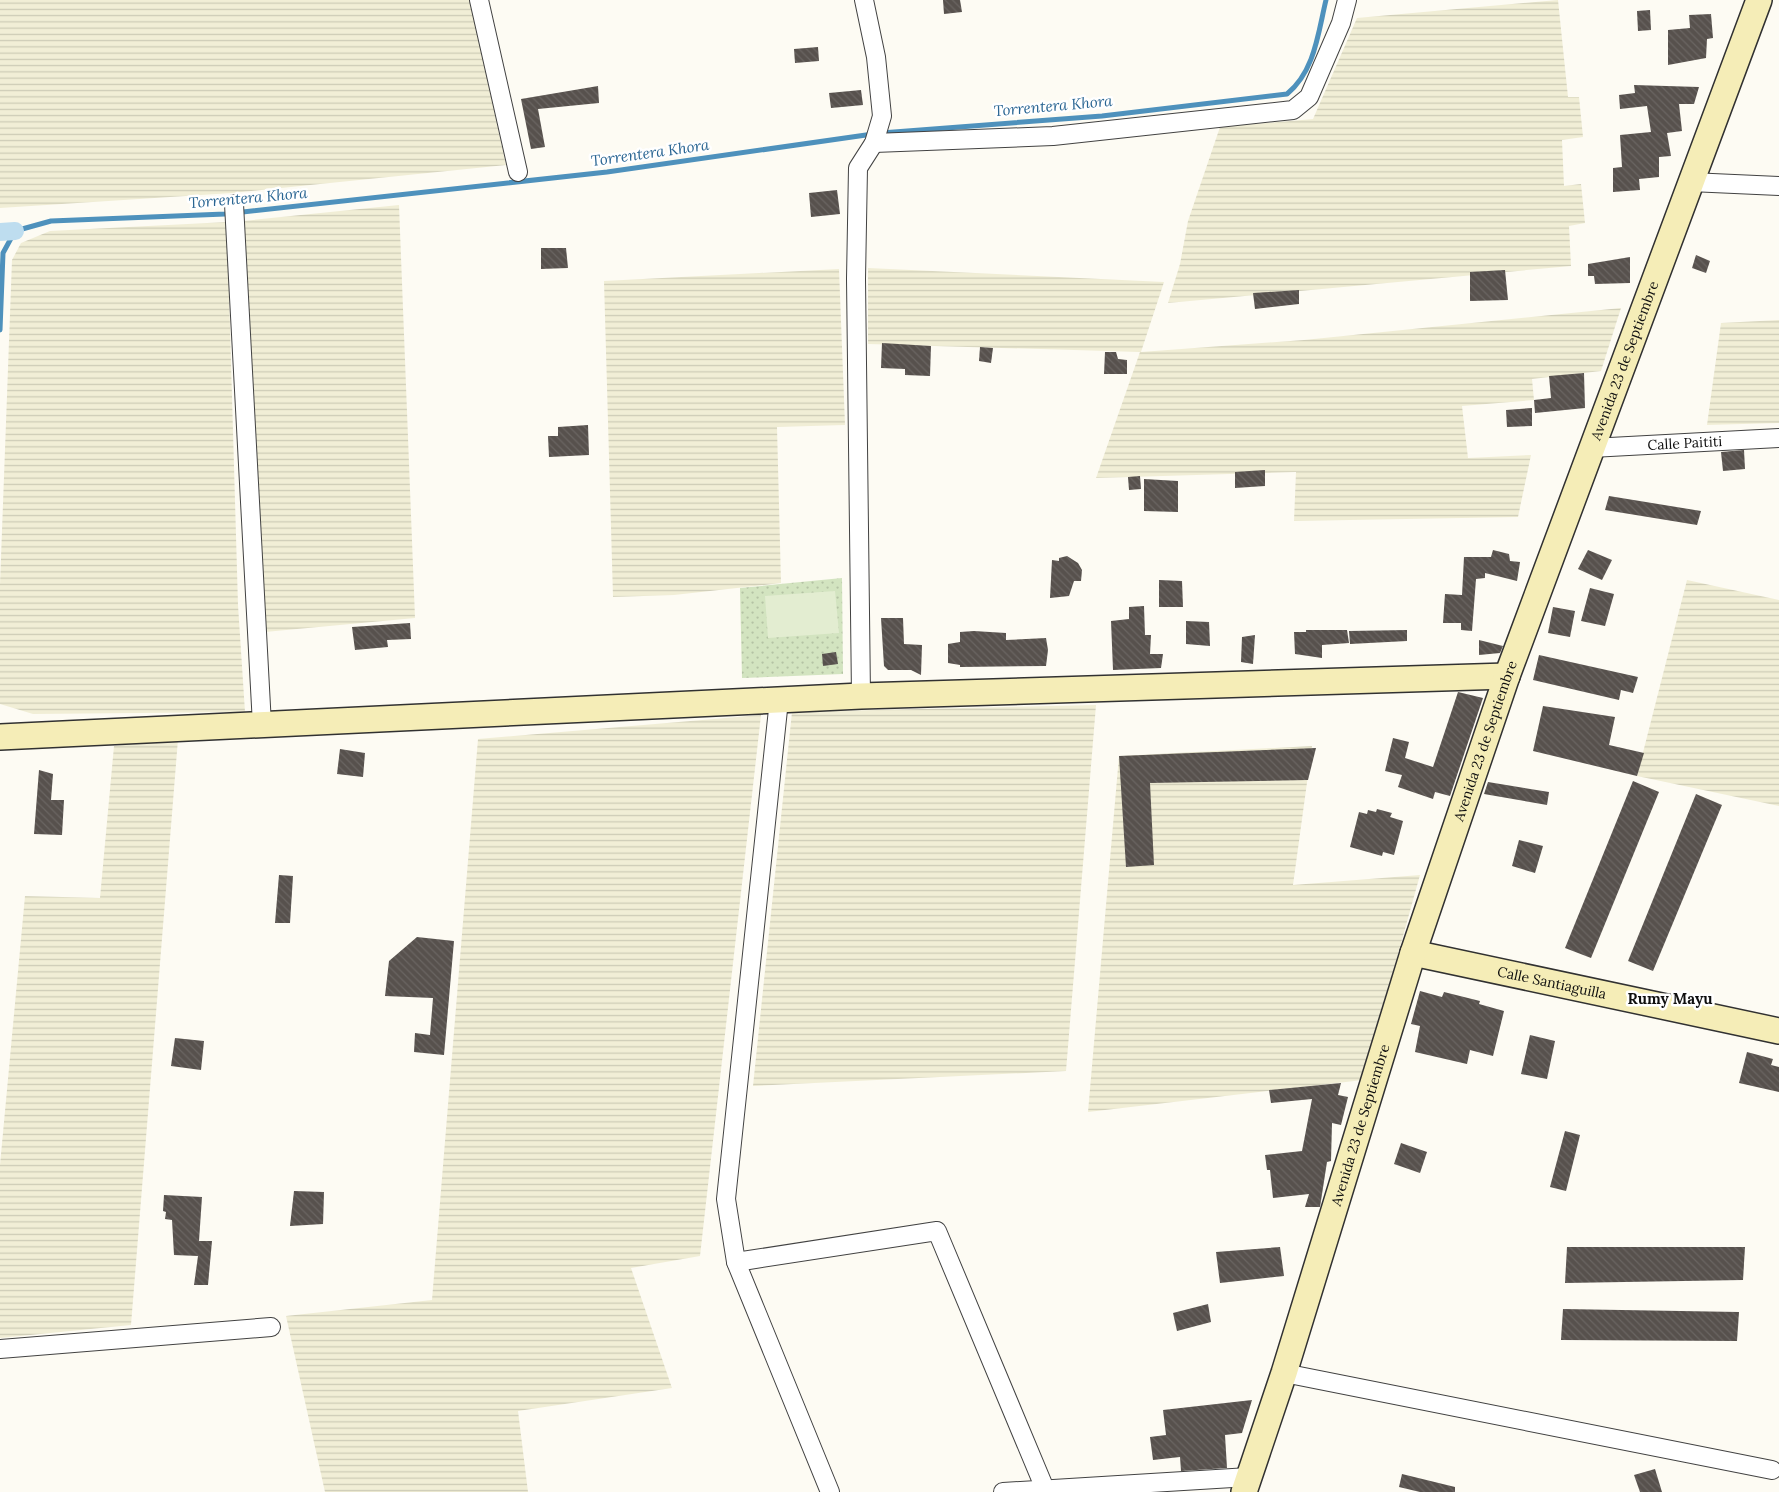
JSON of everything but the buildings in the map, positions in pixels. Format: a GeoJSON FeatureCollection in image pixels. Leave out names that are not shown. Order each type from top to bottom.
{"type":"FeatureCollection","features":[{"type":"Feature","properties":{"kind":"street"},"geometry":{"type":"LineString","coordinates":[[479,0],[518,172]]}},
{"type":"Feature","properties":{"kind":"street"},"geometry":{"type":"LineString","coordinates":[[861,696],[856,279],[858,168],[874,143],[882,116],[876,57],[864,0]]}},
{"type":"Feature","properties":{"kind":"street"},"geometry":{"type":"LineString","coordinates":[[874,143],[1070,134],[1293,110],[1309,97],[1341,23],[1347,0]]}},
{"type":"Feature","properties":{"kind":"street","name":"Avenida 23 de Septiembre"},"geometry":{"type":"LineString","coordinates":[[1246,1485],[1284,1373],[1413,953],[1507,676],[1759,0]]}},
{"type":"Feature","properties":{"kind":"street"},"geometry":{"type":"LineString","coordinates":[[1690,182],[1779,186]]}},
{"type":"Feature","properties":{"kind":"street"},"geometry":{"type":"LineString","coordinates":[[234,204],[262,725]]}},
{"type":"Feature","properties":{"kind":"street","name":"Calle Paititi"},"geometry":{"type":"LineString","coordinates":[[1591,448],[1779,438]]}},
{"type":"Feature","properties":{"kind":"street"},"geometry":{"type":"LineString","coordinates":[[0,737],[861,696],[1507,676]]}},
{"type":"Feature","properties":{"kind":"street"},"geometry":{"type":"LineString","coordinates":[[779,700],[726,1199],[736,1262],[830,1492]]}},
{"type":"Feature","properties":{"kind":"street","name":"Calle Santiaguilla"},"geometry":{"type":"LineString","coordinates":[[1413,953],[1779,1031]]}},
{"type":"Feature","properties":{"kind":"street"},"geometry":{"type":"LineString","coordinates":[[736,1262],[937,1232],[1045,1489]]}},
{"type":"Feature","properties":{"kind":"street"},"geometry":{"type":"LineString","coordinates":[[0,1349],[271,1327]]}},
{"type":"Feature","properties":{"kind":"street"},"geometry":{"type":"LineString","coordinates":[[1284,1373],[1772,1470]]}},
{"type":"Feature","properties":{"kind":"street"},"geometry":{"type":"LineString","coordinates":[[1003,1492],[1045,1489],[1246,1485]]}},
{"type":"Feature","properties":{"kind":"shaded area"},"geometry":{"type":"Polygon","coordinates":[[[0,0],[470,0],[506,165],[232,193],[0,208],[0,0]]]}},
{"type":"Feature","properties":{"kind":"shaded area"},"geometry":{"type":"Polygon","coordinates":[[[1558,0],[1568,97],[1579,97],[1583,137],[1562,140],[1564,186],[1581,184],[1585,223],[1569,226],[1571,266],[1168,303],[1180,264],[1188,221],[1220,127],[1313,119],[1357,18],[1558,0]]]}},
{"type":"Feature","properties":{"kind":"shaded area"},"geometry":{"type":"Polygon","coordinates":[[[399,205],[415,618],[265,632],[243,221],[399,205]]]}},
{"type":"Feature","properties":{"kind":"shaded area"},"geometry":{"type":"Polygon","coordinates":[[[227,222],[238,605],[245,712],[33,714],[0,704],[0,585],[12,260],[21,243],[50,231],[227,222]]]}},
{"type":"Feature","properties":{"kind":"shaded area"},"geometry":{"type":"Polygon","coordinates":[[[868,268],[1164,282],[1141,352],[1304,340],[1621,308],[1601,371],[1532,379],[1534,400],[1462,406],[1468,458],[1531,455],[1518,517],[1294,521],[1296,472],[1096,478],[1140,352],[868,344],[868,268]]]}},
{"type":"Feature","properties":{"kind":"shaded area"},"geometry":{"type":"Polygon","coordinates":[[[839,269],[845,425],[777,427],[781,583],[674,595],[613,597],[604,281],[839,269]]]}},
{"type":"Feature","properties":{"kind":"shaded area"},"geometry":{"type":"Polygon","coordinates":[[[1779,320],[1779,423],[1707,425],[1721,323],[1779,320]]]}},
{"type":"Feature","properties":{"kind":"shaded area"},"geometry":{"type":"Polygon","coordinates":[[[1687,580],[1779,600],[1779,806],[1637,776],[1687,580]]]}},
{"type":"Feature","properties":{"kind":"shaded area"},"geometry":{"type":"Polygon","coordinates":[[[1096,705],[1066,1071],[753,1086],[792,712],[1096,705]]]}},
{"type":"Feature","properties":{"kind":"shaded area"},"geometry":{"type":"Polygon","coordinates":[[[761,715],[700,1256],[631,1268],[672,1388],[518,1411],[528,1492],[325,1492],[286,1316],[432,1300],[478,739],[761,715]]]}},
{"type":"Feature","properties":{"kind":"shaded area"},"geometry":{"type":"Polygon","coordinates":[[[178,739],[131,1325],[0,1338],[0,1165],[25,896],[100,898],[114,746],[178,739]]]}},
{"type":"Feature","properties":{"kind":"shaded area"},"geometry":{"type":"Polygon","coordinates":[[[1312,746],[1293,885],[1420,875],[1363,1080],[1088,1112],[1119,756],[1312,746]]]}},
{"type":"Feature","properties":{"kind":"green space"},"geometry":{"type":"Polygon","coordinates":[[[842,578],[843,674],[742,678],[740,588],[842,578]]]}},
{"type":"Feature","properties":{"kind":"green space"},"geometry":{"type":"Polygon","coordinates":[[[835,591],[839,633],[768,638],[765,596],[835,591]]]}},
{"type":"Feature","properties":{"kind":"waterway","name":"Torrentera Khora"},"geometry":{"type":"LineString","coordinates":[[881,133],[1102,116],[1287,94],[1296,85],[1310,63],[1318,38],[1326,0]]}},
{"type":"Feature","properties":{"kind":"waterway","name":"Torrentera Khora"},"geometry":{"type":"LineString","coordinates":[[0,330],[3,253],[15,231],[51,221],[225,214],[607,172],[873,134]]}},
{"type":"Feature","properties":{"kind":"waterway"},"geometry":{"type":"LineString","coordinates":[[0,232],[15,231]]}},
{"type":"Feature","properties":{"kind":"district","name":"Rumy Mayu"},"geometry":{"type":"Point","coordinates":[1670,999]}}]}
